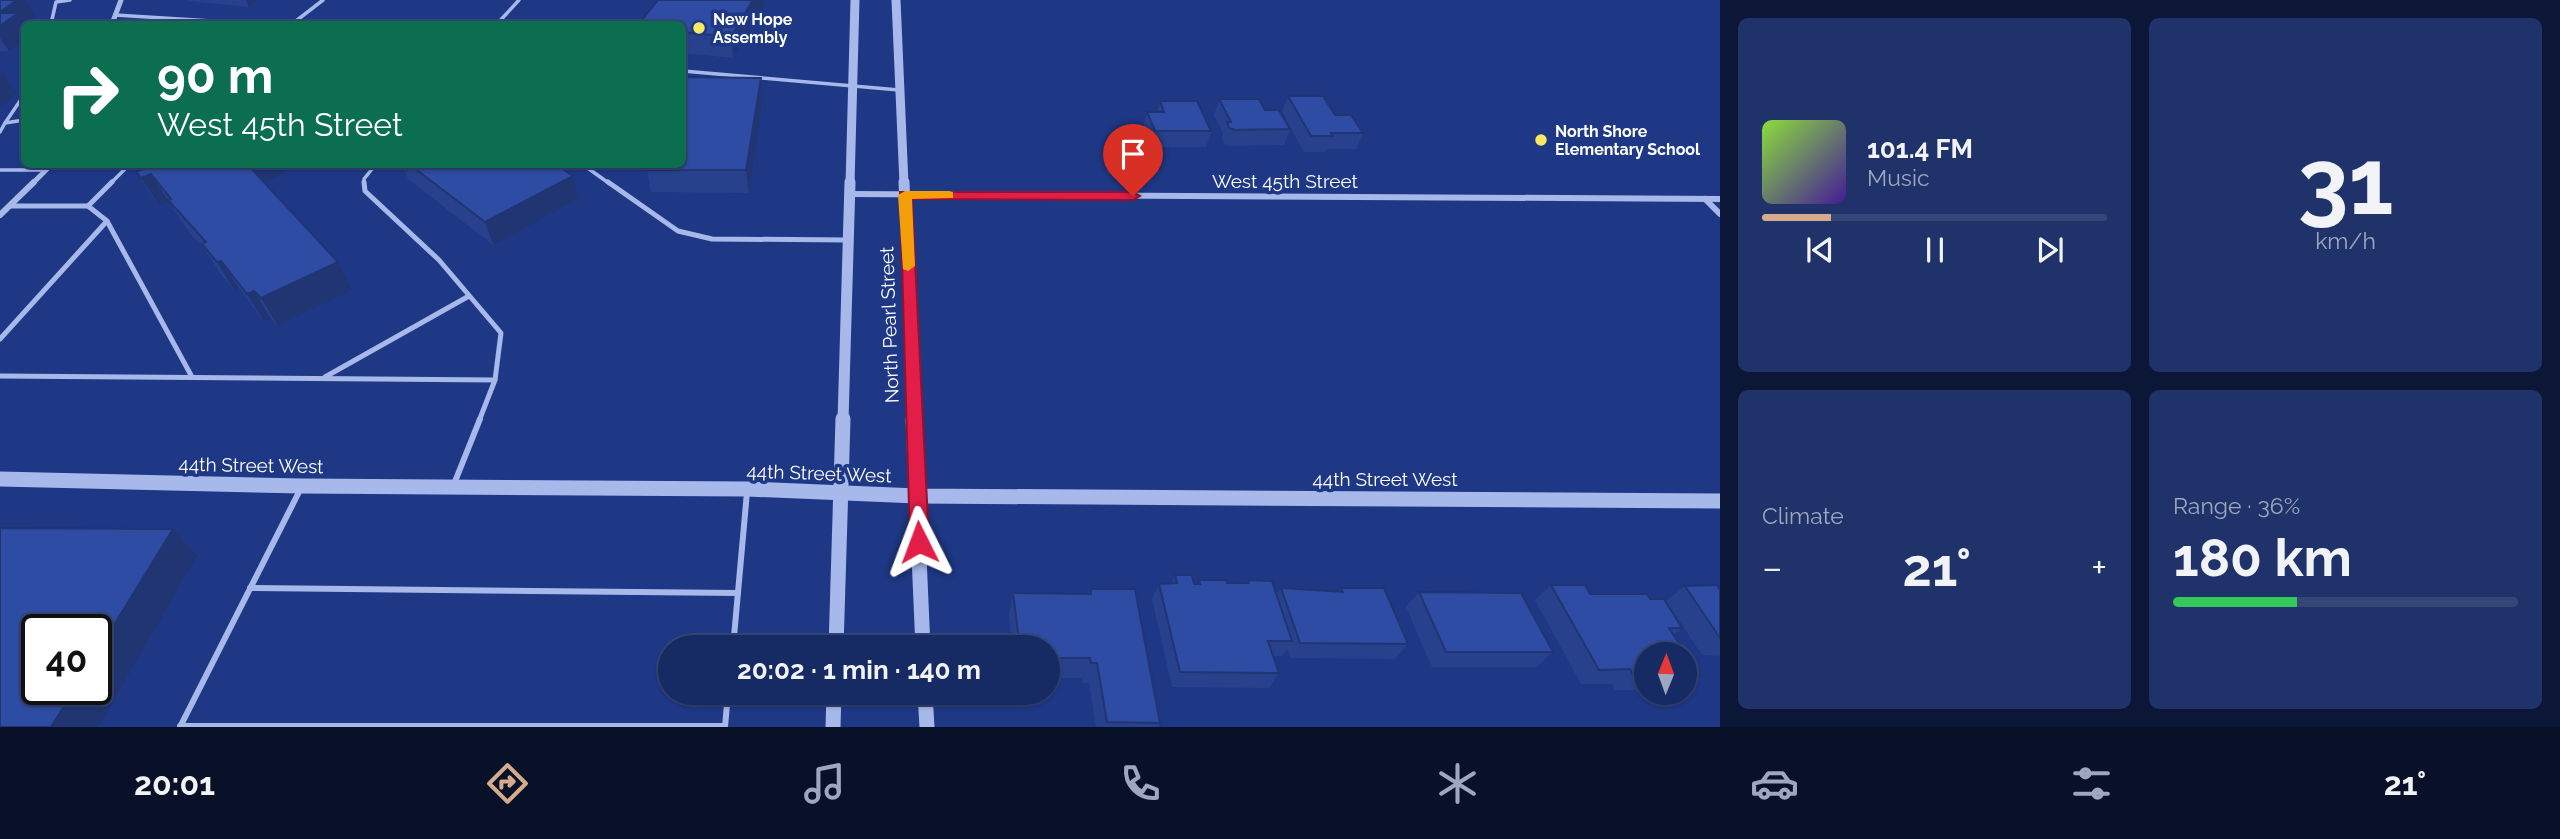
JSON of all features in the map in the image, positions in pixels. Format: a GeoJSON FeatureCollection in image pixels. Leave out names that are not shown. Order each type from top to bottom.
{"type":"FeatureCollection","features":[{"type":"Feature","properties":{"kind":"street"},"geometry":{"type":"LineString","coordinates":[[113,21],[121,0]]}},
{"type":"Feature","properties":{"kind":"street","name":"North Pearl Street"},"geometry":{"type":"LineString","coordinates":[[836,635],[855,0]]}},
{"type":"Feature","properties":{"kind":"street","name":"North Pearl Street"},"geometry":{"type":"LineString","coordinates":[[896,0],[922,635]]}},
{"type":"Feature","properties":{"kind":"street"},"geometry":{"type":"LineString","coordinates":[[0,215],[49,168]]}},
{"type":"Feature","properties":{"kind":"street","name":"West 45th Street"},"geometry":{"type":"LineString","coordinates":[[849,194],[1720,199]]}},
{"type":"Feature","properties":{"kind":"street"},"geometry":{"type":"LineString","coordinates":[[1705,199],[1720,214]]}},
{"type":"Feature","properties":{"kind":"street","name":"44th Street West"},"geometry":{"type":"LineString","coordinates":[[0,479],[302,486],[747,489],[917,496],[1720,501]]}},
{"type":"Feature","properties":{"kind":"street"},"geometry":{"type":"LineString","coordinates":[[833,727],[834,705]]}},
{"type":"Feature","properties":{"kind":"street"},"geometry":{"type":"LineString","coordinates":[[926,705],[927,727]]}},
{"type":"Feature","properties":{"kind":"lane"},"geometry":{"type":"LineString","coordinates":[[52,21],[56,1],[70,0]]}},
{"type":"Feature","properties":{"kind":"lane"},"geometry":{"type":"LineString","coordinates":[[296,21],[323,0]]}},
{"type":"Feature","properties":{"kind":"lane"},"geometry":{"type":"LineString","coordinates":[[500,21],[519,0]]}},
{"type":"Feature","properties":{"kind":"lane"},"geometry":{"type":"LineString","coordinates":[[115,15],[212,21]]}},
{"type":"Feature","properties":{"kind":"lane"},"geometry":{"type":"LineString","coordinates":[[686,71],[900,90]]}},
{"type":"Feature","properties":{"kind":"lane"},"geometry":{"type":"LineString","coordinates":[[0,132],[21,99]]}},
{"type":"Feature","properties":{"kind":"lane"},"geometry":{"type":"LineString","coordinates":[[5,123],[21,120]]}},
{"type":"Feature","properties":{"kind":"lane"},"geometry":{"type":"LineString","coordinates":[[0,170],[33,168]]}},
{"type":"Feature","properties":{"kind":"lane"},"geometry":{"type":"LineString","coordinates":[[88,206],[126,168]]}},
{"type":"Feature","properties":{"kind":"lane"},"geometry":{"type":"LineString","coordinates":[[373,168],[364,179],[365,191],[439,260],[500,333],[495,380],[452,487]]}},
{"type":"Feature","properties":{"kind":"lane"},"geometry":{"type":"LineString","coordinates":[[588,168],[678,231],[712,239],[848,240]]}},
{"type":"Feature","properties":{"kind":"lane"},"geometry":{"type":"LineString","coordinates":[[10,206],[88,206],[107,221],[192,377]]}},
{"type":"Feature","properties":{"kind":"lane"},"geometry":{"type":"LineString","coordinates":[[0,340],[107,221]]}},
{"type":"Feature","properties":{"kind":"lane"},"geometry":{"type":"LineString","coordinates":[[322,379],[469,296]]}},
{"type":"Feature","properties":{"kind":"lane"},"geometry":{"type":"LineString","coordinates":[[0,376],[495,380]]}},
{"type":"Feature","properties":{"kind":"lane"},"geometry":{"type":"LineString","coordinates":[[302,486],[180,726],[725,726],[727,705]]}},
{"type":"Feature","properties":{"kind":"lane"},"geometry":{"type":"LineString","coordinates":[[734,635],[747,489]]}},
{"type":"Feature","properties":{"kind":"lane"},"geometry":{"type":"LineString","coordinates":[[250,588],[738,593]]}},
{"type":"Feature","properties":{"kind":"building"},"geometry":{"type":"Polygon","coordinates":[[[0,0],[17,0],[0,12],[0,0]]]}},
{"type":"Feature","properties":{"kind":"building"},"geometry":{"type":"Polygon","coordinates":[[[658,0],[753,0],[731,37],[686,32],[686,21],[641,21],[658,0]]]}},
{"type":"Feature","properties":{"kind":"building"},"geometry":{"type":"Polygon","coordinates":[[[0,13],[18,13],[0,26],[0,13]]]}},
{"type":"Feature","properties":{"kind":"building"},"geometry":{"type":"Polygon","coordinates":[[[686,77],[761,78],[746,170],[647,170],[686,168],[686,77]]]}},
{"type":"Feature","properties":{"kind":"building"},"geometry":{"type":"Polygon","coordinates":[[[1288,96],[1323,96],[1335,115],[1351,115],[1363,133],[1311,136],[1288,96]]]}},
{"type":"Feature","properties":{"kind":"building"},"geometry":{"type":"Polygon","coordinates":[[[1219,99],[1259,99],[1265,110],[1279,110],[1290,129],[1229,128],[1227,122],[1231,122],[1219,99]]]}},
{"type":"Feature","properties":{"kind":"building"},"geometry":{"type":"Polygon","coordinates":[[[1160,101],[1197,101],[1211,131],[1155,131],[1147,112],[1164,112],[1160,101]]]}},
{"type":"Feature","properties":{"kind":"building"},"geometry":{"type":"Polygon","coordinates":[[[146,168],[251,168],[338,262],[261,298],[254,291],[247,294],[221,261],[217,262],[202,244],[206,242],[168,200],[171,199],[151,174],[141,178],[136,172],[146,168]]]}},
{"type":"Feature","properties":{"kind":"building"},"geometry":{"type":"Polygon","coordinates":[[[414,168],[561,168],[573,176],[485,222],[414,168]]]}},
{"type":"Feature","properties":{"kind":"building"},"geometry":{"type":"Polygon","coordinates":[[[0,528],[173,529],[112,628],[112,614],[21,614],[21,705],[65,705],[51,727],[0,727],[0,528]]]}},
{"type":"Feature","properties":{"kind":"building"},"geometry":{"type":"Polygon","coordinates":[[[1175,575],[1192,575],[1194,584],[1200,584],[1199,580],[1226,580],[1227,583],[1272,581],[1292,641],[1268,641],[1279,673],[1180,672],[1159,584],[1177,583],[1175,575]]]}},
{"type":"Feature","properties":{"kind":"building"},"geometry":{"type":"Polygon","coordinates":[[[1551,585],[1585,585],[1590,594],[1647,594],[1650,599],[1664,599],[1682,628],[1669,628],[1678,642],[1634,642],[1634,676],[1630,669],[1599,670],[1551,585]]]}},
{"type":"Feature","properties":{"kind":"building"},"geometry":{"type":"Polygon","coordinates":[[[1717,585],[1720,590],[1720,638],[1685,586],[1717,585]]]}},
{"type":"Feature","properties":{"kind":"building"},"geometry":{"type":"Polygon","coordinates":[[[1281,588],[1343,592],[1341,588],[1384,588],[1408,644],[1300,643],[1281,588]]]}},
{"type":"Feature","properties":{"kind":"building"},"geometry":{"type":"Polygon","coordinates":[[[1091,589],[1135,589],[1160,723],[1107,722],[1097,663],[1091,663],[1090,658],[1060,658],[1060,635],[1018,635],[1013,593],[1091,594],[1091,589]]]}},
{"type":"Feature","properties":{"kind":"building"},"geometry":{"type":"Polygon","coordinates":[[[1419,592],[1521,593],[1553,652],[1446,652],[1419,592]]]}},
{"type":"Feature","properties":{"kind":"slow traffic"},"geometry":{"type":"LineString","coordinates":[[908,266],[905,195],[949,195]]}},
{"type":"Feature","properties":{"kind":"place","name":"New Hope Assembly"},"geometry":{"type":"Point","coordinates":[699,28]}},
{"type":"Feature","properties":{"kind":"place","name":"North Shore Elementary School"},"geometry":{"type":"Point","coordinates":[1541,140]}},
{"type":"Feature","properties":{"kind":"route"},"geometry":{"type":"LineString","coordinates":[[919,542],[905,195],[1133,196]]}}]}
